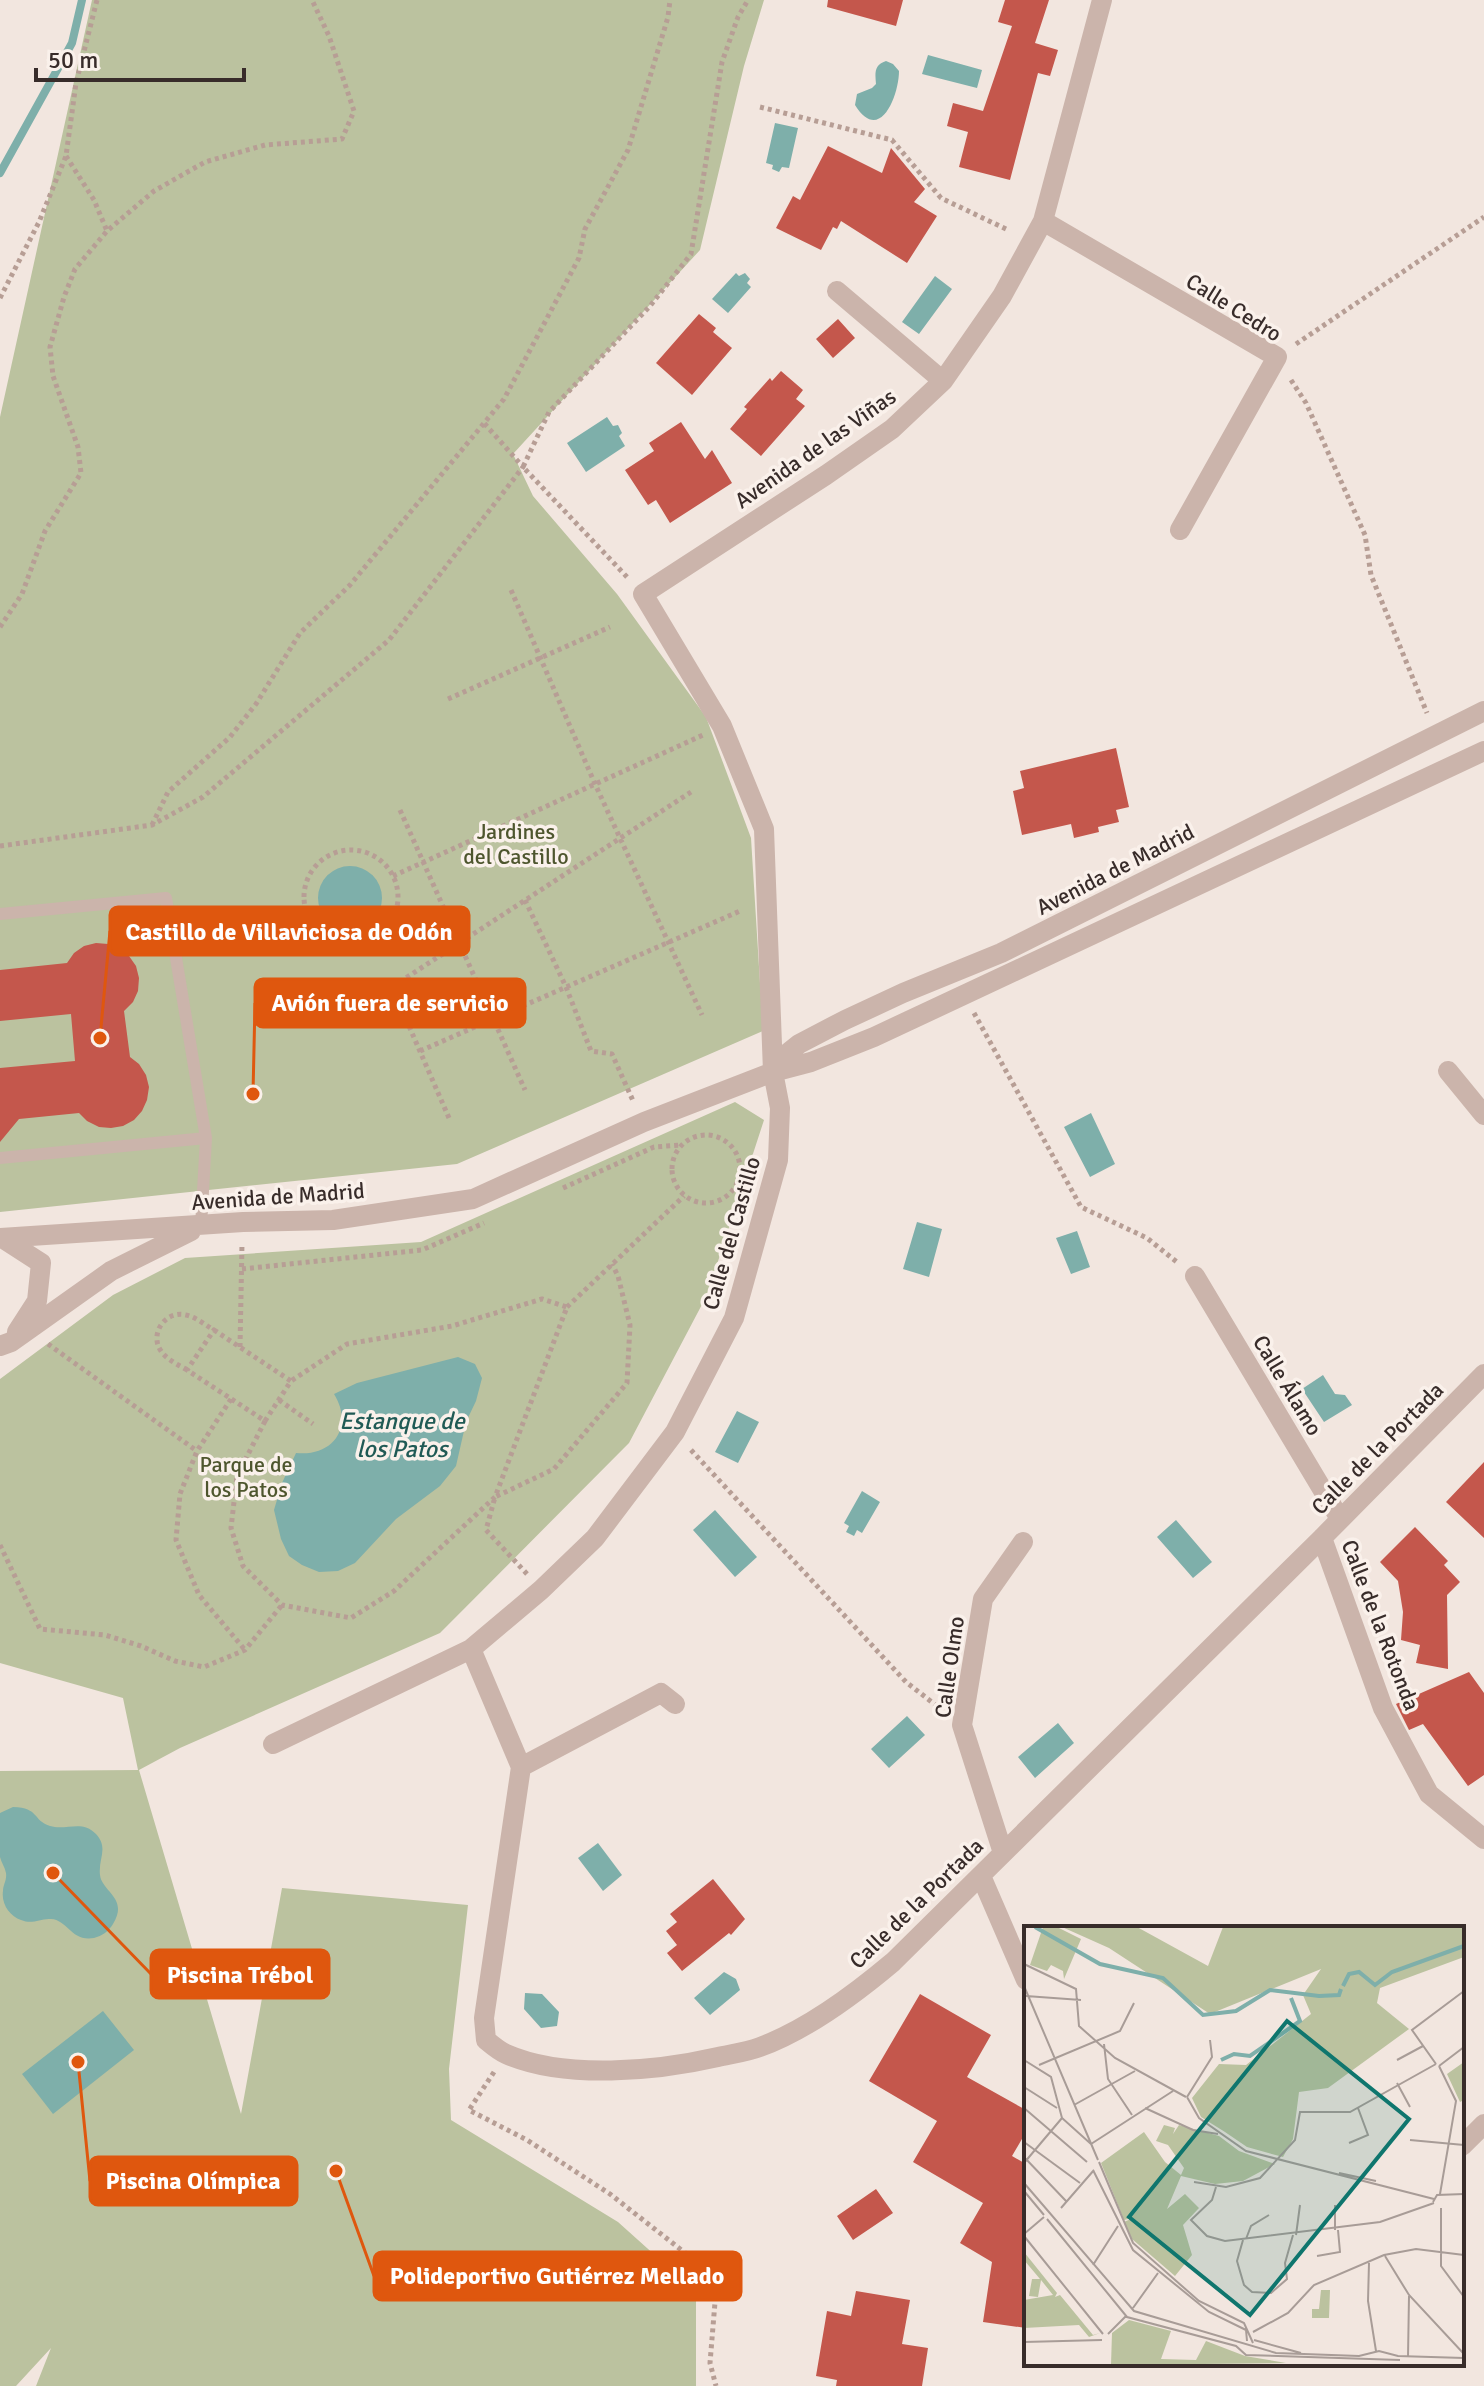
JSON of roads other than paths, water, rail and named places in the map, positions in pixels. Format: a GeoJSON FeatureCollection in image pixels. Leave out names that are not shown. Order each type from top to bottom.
{"type":"FeatureCollection","features":[{"type":"Feature","properties":{"kind":"street","name":"Avenida de las Viñas"},"geometry":{"type":"LineString","coordinates":[[643,594],[892,429],[943,381],[1002,296],[1043,221],[1102,0]]}},
{"type":"Feature","properties":{"kind":"street","name":"Calle Cedro"},"geometry":{"type":"LineString","coordinates":[[1043,221],[1277,357],[1180,530]]}},
{"type":"Feature","properties":{"kind":"street"},"geometry":{"type":"LineString","coordinates":[[837,291],[943,381]]}},
{"type":"Feature","properties":{"kind":"street","name":"Calle del Castillo"},"geometry":{"type":"LineString","coordinates":[[273,1744],[471,1649],[541,1590],[595,1538],[675,1432],[734,1318],[778,1160],[780,1108],[773,1072],[764,829],[722,726],[643,594]]}},
{"type":"Feature","properties":{"kind":"street","name":"Avenida de Madrid"},"geometry":{"type":"LineString","coordinates":[[773,1072],[784,1056],[799,1044],[845,1020],[1001,953],[1484,711]]}},
{"type":"Feature","properties":{"kind":"street","name":"Avenida de Madrid"},"geometry":{"type":"LineString","coordinates":[[1,1238],[243,1222],[333,1220],[473,1199],[644,1122],[773,1072],[845,1049],[1484,751]]}},
{"type":"Feature","properties":{"kind":"street"},"geometry":{"type":"LineString","coordinates":[[1448,1071],[1484,1115]]}},
{"type":"Feature","properties":{"kind":"street"},"geometry":{"type":"LineString","coordinates":[[5,1344],[111,1271],[201,1226]]}},
{"type":"Feature","properties":{"kind":"street"},"geometry":{"type":"LineString","coordinates":[[1,1238],[41,1263],[37,1301],[5,1344]]}},
{"type":"Feature","properties":{"kind":"street","name":"Calle Álamo"},"geometry":{"type":"LineString","coordinates":[[1195,1276],[1340,1519]]}},
{"type":"Feature","properties":{"kind":"street","name":"Calle de la Portada"},"geometry":{"type":"LineString","coordinates":[[521,1767],[484,2018],[486,2040],[506,2054],[559,2068],[622,2071],[692,2063],[759,2047],[812,2021],[860,1990],[893,1962],[1484,1374]]}},
{"type":"Feature","properties":{"kind":"street","name":"Calle de la Rotonda"},"geometry":{"type":"LineString","coordinates":[[1322,1538],[1383,1708],[1422,1782],[1429,1794],[1484,1839]]}},
{"type":"Feature","properties":{"kind":"street","name":"Calle Olmo"},"geometry":{"type":"LineString","coordinates":[[1003,1853],[962,1725],[983,1599],[1023,1542]]}},
{"type":"Feature","properties":{"kind":"street"},"geometry":{"type":"LineString","coordinates":[[471,1649],[521,1767],[661,1693],[675,1704]]}},
{"type":"Feature","properties":{"kind":"street"},"geometry":{"type":"LineString","coordinates":[[981,1876],[1024,1975]]}},
{"type":"Feature","properties":{"kind":"street"},"geometry":{"type":"LineString","coordinates":[[1464,2144],[1484,2124]]}},
{"type":"Feature","properties":{"kind":"lane"},"geometry":{"type":"LineString","coordinates":[[0,914],[166,898],[206,1138],[201,1226]]}},
{"type":"Feature","properties":{"kind":"lane"},"geometry":{"type":"LineString","coordinates":[[0,1158],[206,1138]]}},
{"type":"Feature","properties":{"kind":"water"},"geometry":{"type":"Polygon","coordinates":[[[928,55],[982,70],[977,88],[922,74],[928,55]]]}},
{"type":"Feature","properties":{"kind":"water"},"geometry":{"type":"Polygon","coordinates":[[[886,61],[899,71],[896,92],[886,112],[872,120],[855,105],[857,94],[876,84],[877,67],[886,61]]]}},
{"type":"Feature","properties":{"kind":"water"},"geometry":{"type":"Polygon","coordinates":[[[775,123],[798,128],[789,168],[782,167],[779,172],[766,163],[775,123]]]}},
{"type":"Feature","properties":{"kind":"water"},"geometry":{"type":"Polygon","coordinates":[[[736,273],[739,276],[745,273],[751,287],[728,313],[712,299],[736,273]]]}},
{"type":"Feature","properties":{"kind":"water"},"geometry":{"type":"Polygon","coordinates":[[[935,276],[952,289],[919,334],[902,322],[935,276]]]}},
{"type":"Feature","properties":{"kind":"water"},"geometry":{"type":"Polygon","coordinates":[[[607,417],[613,426],[618,425],[622,433],[619,436],[625,446],[586,472],[567,443],[607,417]]]}},
{"type":"Feature","properties":{"kind":"water"},"geometry":{"type":"Polygon","coordinates":[[[344,866],[356,866],[373,875],[380,886],[380,910],[373,921],[356,930],[344,930],[332,925],[323,916],[318,904],[318,892],[323,880],[332,871],[344,866]]]}},
{"type":"Feature","properties":{"kind":"water"},"geometry":{"type":"Polygon","coordinates":[[[1091,1113],[1115,1164],[1090,1177],[1064,1127],[1091,1113]]]}},
{"type":"Feature","properties":{"kind":"water"},"geometry":{"type":"Polygon","coordinates":[[[917,1222],[942,1229],[929,1277],[903,1269],[917,1222]]]}},
{"type":"Feature","properties":{"kind":"water"},"geometry":{"type":"Polygon","coordinates":[[[1077,1231],[1090,1267],[1071,1274],[1056,1238],[1077,1231]]]}},
{"type":"Feature","properties":{"kind":"water","name":"Estanque de los Patos"},"geometry":{"type":"Polygon","coordinates":[[[458,1357],[475,1364],[482,1378],[466,1422],[456,1466],[440,1486],[396,1519],[355,1563],[338,1571],[319,1572],[289,1556],[274,1510],[296,1453],[321,1450],[337,1437],[342,1417],[334,1394],[357,1383],[458,1357]]]}},
{"type":"Feature","properties":{"kind":"water"},"geometry":{"type":"Polygon","coordinates":[[[1323,1375],[1335,1394],[1345,1395],[1352,1405],[1324,1422],[1302,1389],[1323,1375]]]}},
{"type":"Feature","properties":{"kind":"water"},"geometry":{"type":"Polygon","coordinates":[[[737,1411],[759,1422],[738,1463],[715,1452],[737,1411]]]}},
{"type":"Feature","properties":{"kind":"water"},"geometry":{"type":"Polygon","coordinates":[[[862,1491],[880,1502],[862,1533],[857,1530],[854,1536],[846,1532],[849,1526],[844,1523],[862,1491]]]}},
{"type":"Feature","properties":{"kind":"water"},"geometry":{"type":"Polygon","coordinates":[[[715,1510],[757,1557],[735,1577],[693,1530],[715,1510]]]}},
{"type":"Feature","properties":{"kind":"water"},"geometry":{"type":"Polygon","coordinates":[[[1176,1520],[1212,1562],[1193,1578],[1157,1537],[1176,1520]]]}},
{"type":"Feature","properties":{"kind":"water"},"geometry":{"type":"Polygon","coordinates":[[[907,1716],[925,1735],[889,1768],[871,1749],[907,1716]]]}},
{"type":"Feature","properties":{"kind":"water"},"geometry":{"type":"Polygon","coordinates":[[[1058,1723],[1074,1743],[1035,1778],[1018,1757],[1058,1723]]]}},
{"type":"Feature","properties":{"kind":"water"},"geometry":{"type":"Polygon","coordinates":[[[13,1807],[32,1812],[50,1826],[85,1827],[100,1839],[100,1875],[118,1908],[113,1924],[105,1933],[94,1938],[80,1937],[57,1920],[25,1921],[13,1916],[7,1909],[3,1900],[6,1876],[0,1857],[0,1813],[13,1807]]]}},
{"type":"Feature","properties":{"kind":"water"},"geometry":{"type":"Polygon","coordinates":[[[598,1843],[622,1875],[603,1891],[578,1858],[598,1843]]]}},
{"type":"Feature","properties":{"kind":"water"},"geometry":{"type":"Polygon","coordinates":[[[724,1972],[736,1979],[740,1990],[710,2015],[694,1998],[724,1972]]]}},
{"type":"Feature","properties":{"kind":"water"},"geometry":{"type":"Polygon","coordinates":[[[525,1993],[542,1994],[559,2012],[557,2026],[541,2028],[524,2009],[525,1993]]]}},
{"type":"Feature","properties":{"kind":"water"},"geometry":{"type":"Polygon","coordinates":[[[103,2011],[134,2050],[53,2114],[22,2074],[103,2011]]]}},
{"type":"Feature","properties":{"kind":"waterway"},"geometry":{"type":"LineString","coordinates":[[0,173],[72,43],[82,0]]}},
{"type":"Feature","properties":{"kind":"place","name":"Castillo de Villaviciosa de Odón"},"geometry":{"type":"Point","coordinates":[100,1038]}},
{"type":"Feature","properties":{"kind":"place","name":"Avión fuera de servicio"},"geometry":{"type":"Point","coordinates":[253,1094]}},
{"type":"Feature","properties":{"kind":"place","name":"Piscina Trébol"},"geometry":{"type":"Point","coordinates":[53,1873]}},
{"type":"Feature","properties":{"kind":"place","name":"Piscina Olímpica"},"geometry":{"type":"Point","coordinates":[78,2062]}},
{"type":"Feature","properties":{"kind":"place","name":"Polideportivo Gutiérrez Mellado"},"geometry":{"type":"Point","coordinates":[336,2171]}},
{"type":"Feature","properties":{"kind":"park label","name":"Jardines del Castillo"},"geometry":{"type":"Point","coordinates":[516,844]}},
{"type":"Feature","properties":{"kind":"park label","name":"Parque de los Patos"},"geometry":{"type":"Point","coordinates":[246,1476]}}]}
